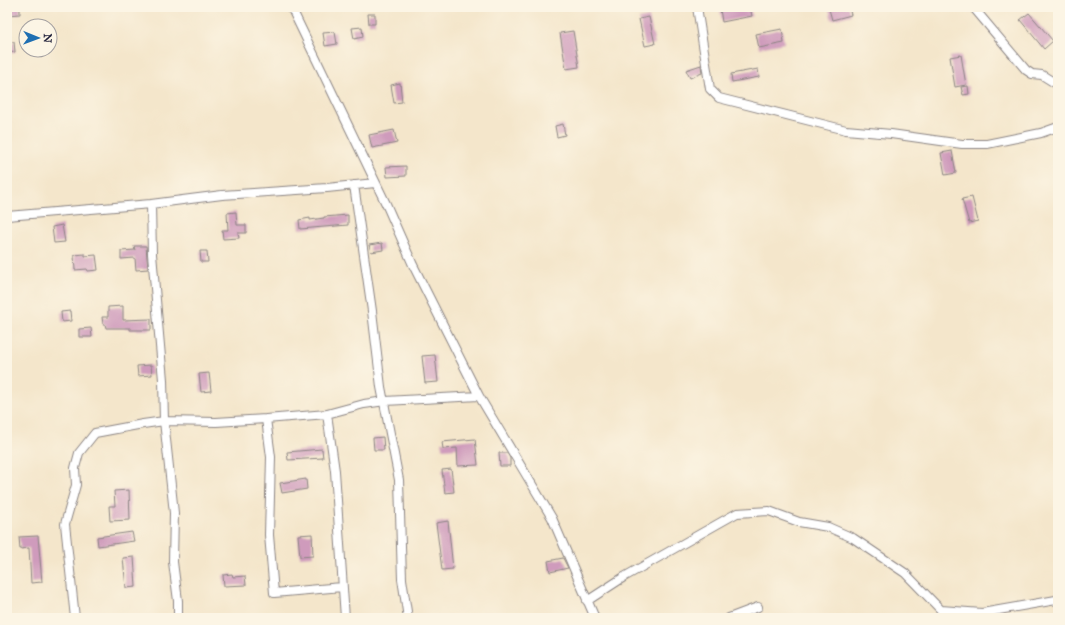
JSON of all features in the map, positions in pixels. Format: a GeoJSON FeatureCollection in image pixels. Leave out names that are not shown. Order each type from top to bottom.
{"type":"FeatureCollection","features":[{"type":"Feature","properties":{"kind":"street"},"geometry":{"type":"LineString","coordinates":[[291,7],[387,206],[413,265],[479,396],[552,518],[595,618]]}},
{"type":"Feature","properties":{"kind":"street"},"geometry":{"type":"LineString","coordinates":[[697,7],[710,89],[719,98],[846,130],[891,134],[962,144],[987,144],[1041,133],[1058,127]]}},
{"type":"Feature","properties":{"kind":"street"},"geometry":{"type":"LineString","coordinates":[[973,7],[1026,70],[1032,74],[1042,75],[1058,85]]}},
{"type":"Feature","properties":{"kind":"street"},"geometry":{"type":"LineString","coordinates":[[7,216],[151,204],[222,195],[327,188],[375,183]]}},
{"type":"Feature","properties":{"kind":"street"},"geometry":{"type":"LineString","coordinates":[[354,185],[381,387],[385,401],[399,480],[402,579],[408,618]]}},
{"type":"Feature","properties":{"kind":"street"},"geometry":{"type":"LineString","coordinates":[[151,204],[152,254],[163,380],[164,421],[174,513],[173,562],[178,601],[178,618]]}},
{"type":"Feature","properties":{"kind":"street"},"geometry":{"type":"LineString","coordinates":[[75,618],[65,524],[76,485],[75,468],[79,453],[95,433],[164,421],[216,422],[266,419],[327,414],[364,404],[385,401],[479,396]]}},
{"type":"Feature","properties":{"kind":"street"},"geometry":{"type":"LineString","coordinates":[[327,414],[335,471],[344,618]]}},
{"type":"Feature","properties":{"kind":"street"},"geometry":{"type":"LineString","coordinates":[[266,419],[271,457],[269,535],[274,593],[342,587]]}},
{"type":"Feature","properties":{"kind":"street"},"geometry":{"type":"LineString","coordinates":[[587,600],[624,577],[737,513],[769,511],[799,522],[828,527],[853,538],[905,573],[941,610],[945,618]]}},
{"type":"Feature","properties":{"kind":"street"},"geometry":{"type":"LineString","coordinates":[[941,610],[982,612],[1056,600]]}},
{"type":"Feature","properties":{"kind":"street"},"geometry":{"type":"LineString","coordinates":[[729,618],[758,607]]}},
{"type":"Feature","properties":{"kind":"building"},"geometry":{"type":"Polygon","coordinates":[[[7,7],[20,7],[20,14],[7,15],[7,7]]]}},
{"type":"Feature","properties":{"kind":"building"},"geometry":{"type":"Polygon","coordinates":[[[729,7],[730,10],[750,7],[752,16],[722,22],[720,9],[729,7]]]}},
{"type":"Feature","properties":{"kind":"building"},"geometry":{"type":"Polygon","coordinates":[[[849,7],[851,15],[832,20],[829,9],[849,7]]]}},
{"type":"Feature","properties":{"kind":"building"},"geometry":{"type":"Polygon","coordinates":[[[1029,13],[1053,41],[1044,49],[1020,20],[1029,13]]]}},
{"type":"Feature","properties":{"kind":"building"},"geometry":{"type":"Polygon","coordinates":[[[368,14],[375,14],[375,24],[369,24],[368,14]]]}},
{"type":"Feature","properties":{"kind":"building"},"geometry":{"type":"Polygon","coordinates":[[[649,17],[655,44],[645,46],[639,19],[649,17]]]}},
{"type":"Feature","properties":{"kind":"building"},"geometry":{"type":"Polygon","coordinates":[[[362,27],[363,37],[354,39],[352,28],[362,27]]]}},
{"type":"Feature","properties":{"kind":"building"},"geometry":{"type":"Polygon","coordinates":[[[782,29],[784,43],[759,48],[756,34],[782,29]]]}},
{"type":"Feature","properties":{"kind":"building"},"geometry":{"type":"Polygon","coordinates":[[[573,31],[579,67],[566,69],[560,33],[573,31]]]}},
{"type":"Feature","properties":{"kind":"building"},"geometry":{"type":"Polygon","coordinates":[[[335,32],[337,44],[325,46],[323,33],[335,32]]]}},
{"type":"Feature","properties":{"kind":"building"},"geometry":{"type":"Polygon","coordinates":[[[7,42],[14,42],[15,52],[7,53],[7,42]]]}},
{"type":"Feature","properties":{"kind":"building"},"geometry":{"type":"Polygon","coordinates":[[[961,55],[966,85],[955,87],[950,57],[961,55]]]}},
{"type":"Feature","properties":{"kind":"building"},"geometry":{"type":"Polygon","coordinates":[[[701,65],[702,73],[690,78],[686,70],[701,65]]]}},
{"type":"Feature","properties":{"kind":"building"},"geometry":{"type":"Polygon","coordinates":[[[758,69],[759,77],[732,82],[731,74],[758,69]]]}},
{"type":"Feature","properties":{"kind":"building"},"geometry":{"type":"Polygon","coordinates":[[[400,83],[402,102],[394,103],[391,85],[400,83]]]}},
{"type":"Feature","properties":{"kind":"building"},"geometry":{"type":"Polygon","coordinates":[[[968,86],[969,94],[963,95],[961,87],[968,86]]]}},
{"type":"Feature","properties":{"kind":"building"},"geometry":{"type":"Polygon","coordinates":[[[563,124],[565,135],[557,137],[555,126],[563,124]]]}},
{"type":"Feature","properties":{"kind":"building"},"geometry":{"type":"Polygon","coordinates":[[[394,130],[397,143],[372,148],[369,135],[394,130]]]}},
{"type":"Feature","properties":{"kind":"building"},"geometry":{"type":"Polygon","coordinates":[[[952,151],[956,173],[945,175],[941,153],[952,151]]]}},
{"type":"Feature","properties":{"kind":"building"},"geometry":{"type":"Polygon","coordinates":[[[406,166],[406,176],[387,177],[386,167],[406,166]]]}},
{"type":"Feature","properties":{"kind":"building"},"geometry":{"type":"Polygon","coordinates":[[[972,197],[978,221],[969,223],[962,199],[972,197]]]}},
{"type":"Feature","properties":{"kind":"building"},"geometry":{"type":"Polygon","coordinates":[[[236,212],[237,225],[246,225],[246,233],[238,233],[239,238],[223,239],[222,230],[228,230],[227,213],[236,212]]]}},
{"type":"Feature","properties":{"kind":"building"},"geometry":{"type":"Polygon","coordinates":[[[348,215],[348,225],[300,229],[299,220],[348,215]]]}},
{"type":"Feature","properties":{"kind":"building"},"geometry":{"type":"Polygon","coordinates":[[[62,225],[65,242],[54,243],[52,227],[62,225]]]}},
{"type":"Feature","properties":{"kind":"building"},"geometry":{"type":"Polygon","coordinates":[[[382,243],[383,250],[371,252],[369,245],[382,243]]]}},
{"type":"Feature","properties":{"kind":"building"},"geometry":{"type":"Polygon","coordinates":[[[134,246],[146,246],[148,269],[136,270],[135,258],[121,259],[121,251],[135,250],[134,246]]]}},
{"type":"Feature","properties":{"kind":"building"},"geometry":{"type":"Polygon","coordinates":[[[200,251],[207,251],[208,262],[201,262],[200,251]]]}},
{"type":"Feature","properties":{"kind":"building"},"geometry":{"type":"Polygon","coordinates":[[[85,254],[85,256],[96,255],[98,270],[75,270],[74,255],[85,254]]]}},
{"type":"Feature","properties":{"kind":"building"},"geometry":{"type":"Polygon","coordinates":[[[123,306],[123,320],[151,319],[151,330],[106,328],[105,324],[103,324],[102,317],[108,317],[108,307],[123,306]]]}},
{"type":"Feature","properties":{"kind":"building"},"geometry":{"type":"Polygon","coordinates":[[[70,311],[71,321],[62,322],[61,312],[70,311]]]}},
{"type":"Feature","properties":{"kind":"building"},"geometry":{"type":"Polygon","coordinates":[[[91,328],[92,337],[79,337],[79,329],[91,328]]]}},
{"type":"Feature","properties":{"kind":"building"},"geometry":{"type":"Polygon","coordinates":[[[435,355],[438,382],[425,383],[422,356],[435,355]]]}},
{"type":"Feature","properties":{"kind":"building"},"geometry":{"type":"Polygon","coordinates":[[[151,365],[152,375],[138,376],[137,366],[151,365]]]}},
{"type":"Feature","properties":{"kind":"building"},"geometry":{"type":"Polygon","coordinates":[[[209,373],[211,391],[201,392],[199,374],[209,373]]]}},
{"type":"Feature","properties":{"kind":"building"},"geometry":{"type":"Polygon","coordinates":[[[383,437],[384,450],[374,450],[373,438],[383,437]]]}},
{"type":"Feature","properties":{"kind":"building"},"geometry":{"type":"Polygon","coordinates":[[[475,439],[478,465],[458,466],[457,448],[443,449],[442,442],[475,439]]]}},
{"type":"Feature","properties":{"kind":"building"},"geometry":{"type":"Polygon","coordinates":[[[322,449],[323,458],[288,460],[287,452],[322,449]]]}},
{"type":"Feature","properties":{"kind":"building"},"geometry":{"type":"Polygon","coordinates":[[[499,453],[507,453],[510,458],[510,466],[500,466],[499,453]]]}},
{"type":"Feature","properties":{"kind":"building"},"geometry":{"type":"Polygon","coordinates":[[[451,469],[454,492],[445,493],[442,470],[451,469]]]}},
{"type":"Feature","properties":{"kind":"building"},"geometry":{"type":"Polygon","coordinates":[[[306,479],[307,489],[282,493],[280,483],[306,479]]]}},
{"type":"Feature","properties":{"kind":"building"},"geometry":{"type":"Polygon","coordinates":[[[129,490],[130,520],[110,521],[109,506],[115,506],[114,491],[129,490]]]}},
{"type":"Feature","properties":{"kind":"building"},"geometry":{"type":"Polygon","coordinates":[[[448,521],[453,569],[442,570],[436,523],[448,521]]]}},
{"type":"Feature","properties":{"kind":"building"},"geometry":{"type":"Polygon","coordinates":[[[132,532],[134,541],[98,546],[97,537],[132,532]]]}},
{"type":"Feature","properties":{"kind":"building"},"geometry":{"type":"Polygon","coordinates":[[[312,534],[313,556],[300,557],[298,535],[312,534]]]}},
{"type":"Feature","properties":{"kind":"building"},"geometry":{"type":"Polygon","coordinates":[[[38,536],[42,582],[31,583],[29,548],[20,549],[19,537],[38,536]]]}},
{"type":"Feature","properties":{"kind":"building"},"geometry":{"type":"Polygon","coordinates":[[[134,557],[136,587],[126,588],[123,558],[134,557]]]}},
{"type":"Feature","properties":{"kind":"building"},"geometry":{"type":"Polygon","coordinates":[[[563,558],[568,568],[550,572],[548,561],[563,558]]]}},
{"type":"Feature","properties":{"kind":"building"},"geometry":{"type":"Polygon","coordinates":[[[232,574],[233,577],[245,576],[246,585],[224,586],[223,575],[232,574]]]}}]}
